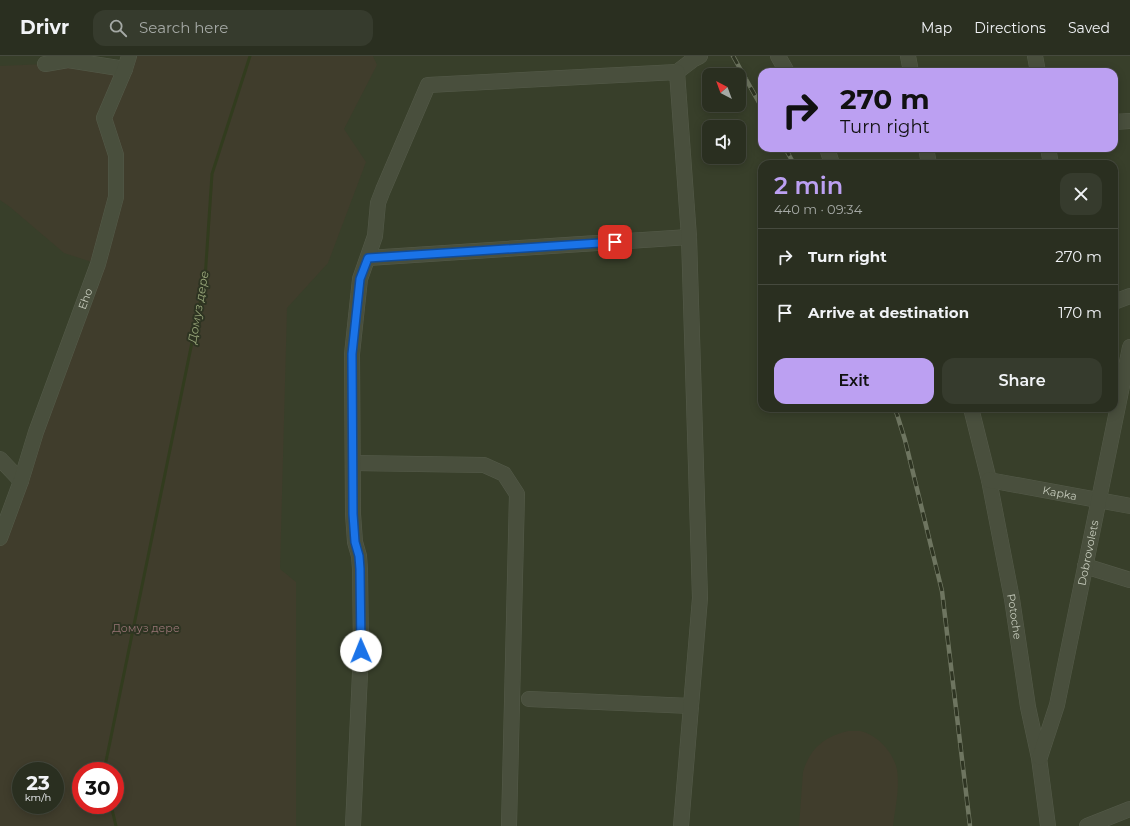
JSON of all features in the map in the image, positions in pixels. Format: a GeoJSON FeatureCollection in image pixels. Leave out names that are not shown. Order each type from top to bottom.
{"type":"FeatureCollection","features":[{"type":"Feature","properties":{"kind":"street"},"geometry":{"type":"LineString","coordinates":[[778,56],[785,68]]}},
{"type":"Feature","properties":{"kind":"street"},"geometry":{"type":"LineString","coordinates":[[908,56],[910,68]]}},
{"type":"Feature","properties":{"kind":"street"},"geometry":{"type":"LineString","coordinates":[[1036,56],[1038,68]]}},
{"type":"Feature","properties":{"kind":"street"},"geometry":{"type":"LineString","coordinates":[[353,826],[361,651],[360,569],[359,556],[355,542],[353,514],[352,354],[360,279],[375,236],[378,203],[428,85],[677,72],[695,57]]}},
{"type":"Feature","properties":{"kind":"street"},"geometry":{"type":"LineString","coordinates":[[45,64],[68,60],[127,63]]}},
{"type":"Feature","properties":{"kind":"street","name":"Eho"},"geometry":{"type":"LineString","coordinates":[[0,538],[21,481],[36,432],[98,264],[116,197],[116,155],[104,118],[127,63]]}},
{"type":"Feature","properties":{"kind":"street"},"geometry":{"type":"LineString","coordinates":[[677,72],[689,237],[700,598],[681,826]]}},
{"type":"Feature","properties":{"kind":"street"},"geometry":{"type":"LineString","coordinates":[[1118,122],[1130,120]]}},
{"type":"Feature","properties":{"kind":"street"},"geometry":{"type":"LineString","coordinates":[[368,258],[689,237]]}},
{"type":"Feature","properties":{"kind":"street"},"geometry":{"type":"LineString","coordinates":[[1118,300],[1130,296]]}},
{"type":"Feature","properties":{"kind":"street","name":"Dobrovolets"},"geometry":{"type":"LineString","coordinates":[[1118,405],[1130,346]]}},
{"type":"Feature","properties":{"kind":"street","name":"Potoche"},"geometry":{"type":"LineString","coordinates":[[972,412],[989,480],[1012,599],[1028,707],[1039,758],[1048,826]]}},
{"type":"Feature","properties":{"kind":"street","name":"Dobrovolets"},"geometry":{"type":"LineString","coordinates":[[1039,758],[1057,704],[1117,412]]}},
{"type":"Feature","properties":{"kind":"street"},"geometry":{"type":"LineString","coordinates":[[0,459],[21,481]]}},
{"type":"Feature","properties":{"kind":"street"},"geometry":{"type":"LineString","coordinates":[[353,463],[484,465],[504,474],[517,494],[509,826]]}},
{"type":"Feature","properties":{"kind":"street","name":"Kapka"},"geometry":{"type":"LineString","coordinates":[[989,480],[1099,499],[1130,506]]}},
{"type":"Feature","properties":{"kind":"street"},"geometry":{"type":"LineString","coordinates":[[1085,566],[1130,580]]}},
{"type":"Feature","properties":{"kind":"street"},"geometry":{"type":"LineString","coordinates":[[529,699],[691,706]]}},
{"type":"Feature","properties":{"kind":"street"},"geometry":{"type":"LineString","coordinates":[[1087,826],[1130,809]]}},
{"type":"Feature","properties":{"kind":"green space","name":"Домуз дере"},"geometry":{"type":"Polygon","coordinates":[[[129,56],[373,56],[377,65],[344,129],[366,162],[328,263],[287,308],[280,569],[296,582],[296,826],[0,826],[0,529],[98,264],[64,253],[0,200],[0,66],[45,64],[125,69],[129,56]]]}},
{"type":"Feature","properties":{"kind":"green space"},"geometry":{"type":"Polygon","coordinates":[[[848,731],[860,731],[873,736],[889,751],[892,757],[898,777],[893,826],[799,826],[803,772],[810,756],[820,744],[832,736],[848,731]]]}},
{"type":"Feature","properties":{"kind":"waterway","name":"Домуз дере"},"geometry":{"type":"LineString","coordinates":[[106,762],[205,279],[212,174],[250,56]]}},
{"type":"Feature","properties":{"kind":"waterway","name":"Домуз дере"},"geometry":{"type":"LineString","coordinates":[[113,814],[116,826]]}},
{"type":"Feature","properties":{"kind":"railway"},"geometry":{"type":"LineString","coordinates":[[733,56],[758,101]]}},
{"type":"Feature","properties":{"kind":"railway"},"geometry":{"type":"LineString","coordinates":[[787,152],[792,160]]}},
{"type":"Feature","properties":{"kind":"railway"},"geometry":{"type":"LineString","coordinates":[[896,412],[905,440],[942,591],[970,826]]}},
{"type":"Feature","properties":{"kind":"route"},"geometry":{"type":"LineString","coordinates":[[361,651],[360,569],[359,556],[355,542],[353,514],[352,354],[360,279],[368,258],[615,242]]}}]}
